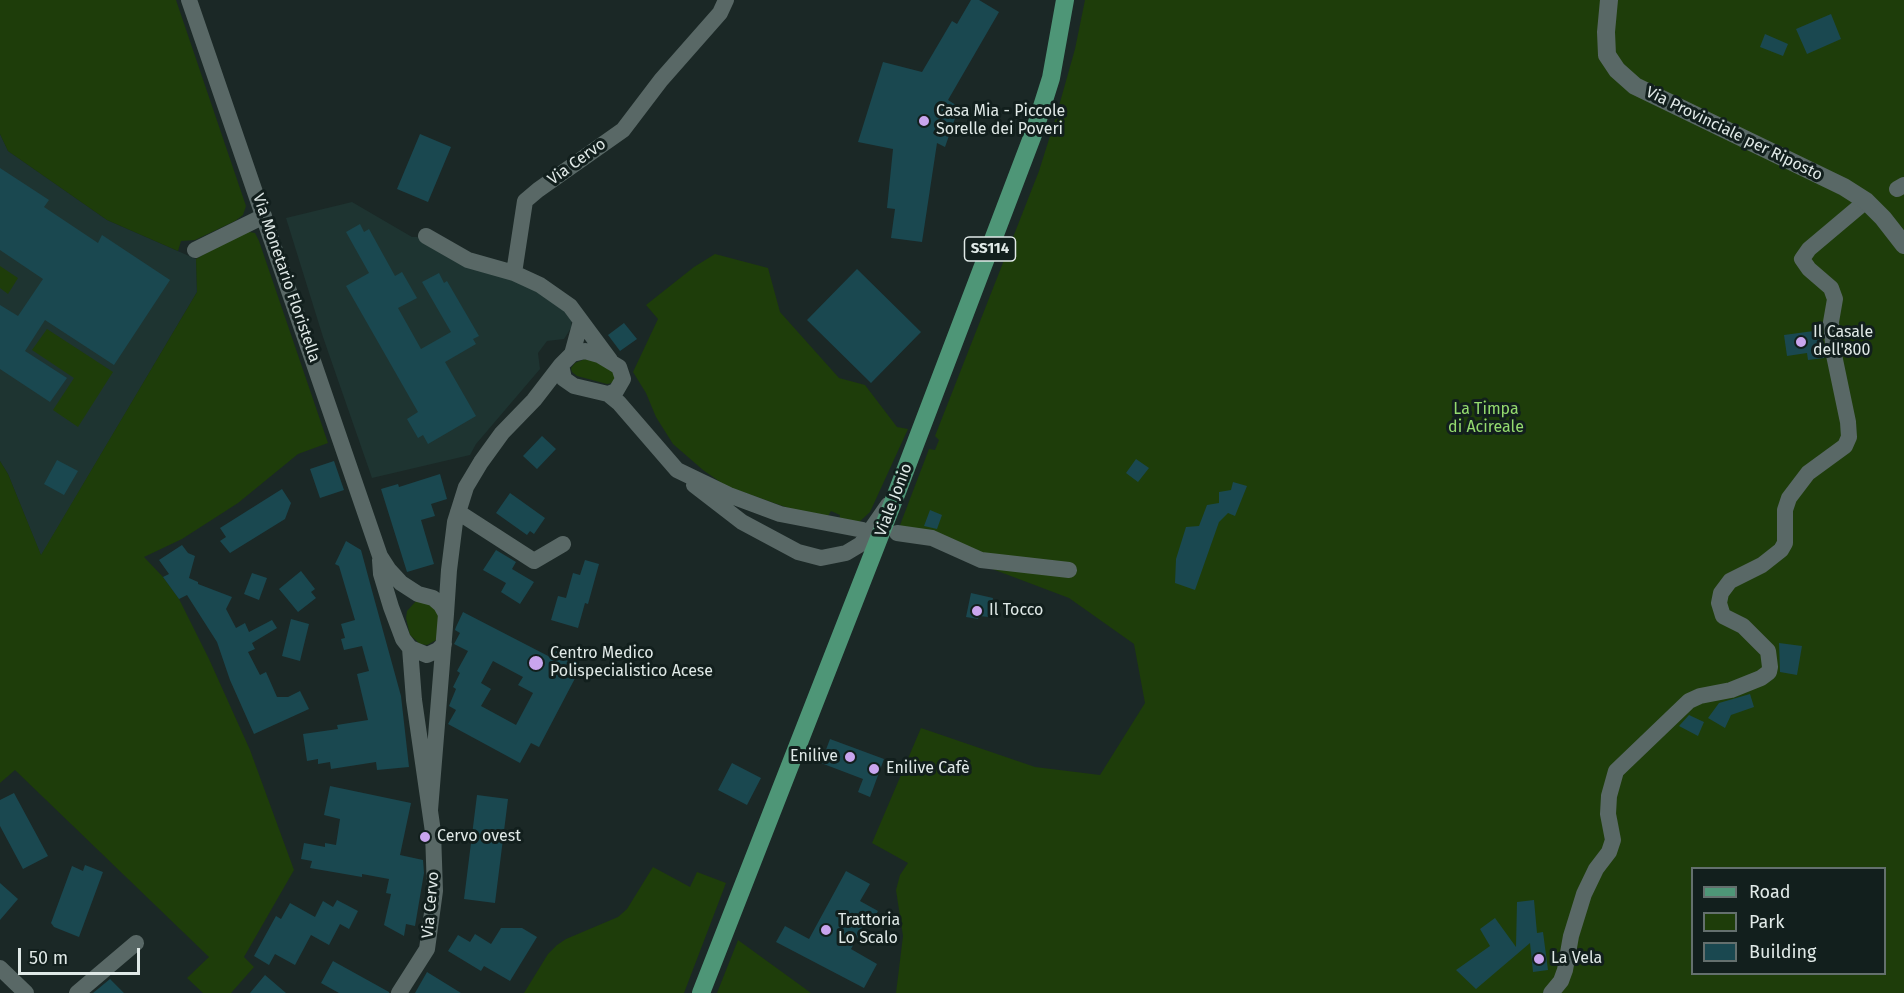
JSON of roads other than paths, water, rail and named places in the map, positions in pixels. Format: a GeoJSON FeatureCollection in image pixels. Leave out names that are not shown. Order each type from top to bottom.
{"type":"FeatureCollection","features":[{"type":"Feature","properties":{"kind":"main road","name":"Viale Jonio"},"geometry":{"type":"LineString","coordinates":[[701,993],[897,492],[1034,132],[1051,78],[1065,0]]}},
{"type":"Feature","properties":{"kind":"street","name":"Via Monetario Floristella"},"geometry":{"type":"LineString","coordinates":[[189,0],[380,556]]}},
{"type":"Feature","properties":{"kind":"street","name":"Via Cervo"},"geometry":{"type":"LineString","coordinates":[[514,273],[525,201],[623,130],[661,81],[720,13],[726,0]]}},
{"type":"Feature","properties":{"kind":"street","name":"Via Provinciale per Riposto"},"geometry":{"type":"LineString","coordinates":[[1610,0],[1606,32],[1607,55],[1617,70],[1635,86],[1844,188],[1866,201],[1904,245]]}},
{"type":"Feature","properties":{"kind":"street"},"geometry":{"type":"LineString","coordinates":[[1551,993],[1561,981],[1565,970],[1571,936],[1584,894],[1609,852],[1613,840],[1608,814],[1609,796],[1616,771],[1689,701],[1731,690],[1761,678],[1769,672],[1768,651],[1743,626],[1723,615],[1719,603],[1721,593],[1730,581],[1762,565],[1781,550],[1785,543],[1785,510],[1789,498],[1808,473],[1845,446],[1849,437],[1834,355],[1831,322],[1835,299],[1831,288],[1809,269],[1802,259],[1809,249],[1866,201]]}},
{"type":"Feature","properties":{"kind":"street"},"geometry":{"type":"LineString","coordinates":[[195,250],[264,216]]}},
{"type":"Feature","properties":{"kind":"street"},"geometry":{"type":"LineString","coordinates":[[426,236],[468,260],[514,273],[540,285],[570,306],[610,360],[619,367],[640,426]]}},
{"type":"Feature","properties":{"kind":"street"},"geometry":{"type":"LineString","coordinates":[[581,321],[567,360],[564,379],[574,386],[608,394],[619,403],[678,470],[742,522],[798,552],[821,558],[846,553],[861,544],[897,492]]}},
{"type":"Feature","properties":{"kind":"street"},"geometry":{"type":"LineString","coordinates":[[430,810],[449,570],[458,512],[466,487],[502,433],[534,400],[567,360],[585,351],[610,360]]}},
{"type":"Feature","properties":{"kind":"street"},"geometry":{"type":"LineString","coordinates":[[608,394],[616,391],[623,380]]}},
{"type":"Feature","properties":{"kind":"street"},"geometry":{"type":"LineString","coordinates":[[534,400],[556,389],[574,386]]}},
{"type":"Feature","properties":{"kind":"street"},"geometry":{"type":"LineString","coordinates":[[678,470],[729,495],[780,514],[863,530]]}},
{"type":"Feature","properties":{"kind":"street"},"geometry":{"type":"LineString","coordinates":[[458,512],[534,561],[563,544]]}},
{"type":"Feature","properties":{"kind":"street"},"geometry":{"type":"LineString","coordinates":[[897,534],[932,538],[981,560],[1069,570]]}},
{"type":"Feature","properties":{"kind":"street"},"geometry":{"type":"LineString","coordinates":[[380,556],[401,584],[433,598],[447,614]]}},
{"type":"Feature","properties":{"kind":"street"},"geometry":{"type":"LineString","coordinates":[[380,556],[381,574],[403,639],[410,648],[427,655],[444,644]]}},
{"type":"Feature","properties":{"kind":"street"},"geometry":{"type":"LineString","coordinates":[[399,627],[401,609],[405,602],[435,587],[449,570]]}},
{"type":"Feature","properties":{"kind":"street"},"geometry":{"type":"LineString","coordinates":[[410,648],[414,700],[430,810]]}},
{"type":"Feature","properties":{"kind":"street","name":"Via Cervo"},"geometry":{"type":"LineString","coordinates":[[399,993],[427,949],[435,891],[430,810]]}},
{"type":"Feature","properties":{"kind":"street"},"geometry":{"type":"LineString","coordinates":[[77,993],[136,943]]}},
{"type":"Feature","properties":{"kind":"street"},"geometry":{"type":"LineString","coordinates":[[0,968],[26,993]]}},
{"type":"Feature","properties":{"kind":"place","name":"Casa Mia - Piccole Sorelle dei Poveri"},"geometry":{"type":"Point","coordinates":[924,121]}},
{"type":"Feature","properties":{"kind":"place","name":"Il Casale dell'800"},"geometry":{"type":"Point","coordinates":[1801,342]}},
{"type":"Feature","properties":{"kind":"place","name":"Il Tocco"},"geometry":{"type":"Point","coordinates":[977,611]}},
{"type":"Feature","properties":{"kind":"place","name":"Centro Medico Polispecialistico Acese"},"geometry":{"type":"Point","coordinates":[536,663]}},
{"type":"Feature","properties":{"kind":"place","name":"Enilive"},"geometry":{"type":"Point","coordinates":[850,757]}},
{"type":"Feature","properties":{"kind":"place","name":"Enilive Cafè"},"geometry":{"type":"Point","coordinates":[874,769]}},
{"type":"Feature","properties":{"kind":"place","name":"Cervo ovest"},"geometry":{"type":"Point","coordinates":[425,837]}},
{"type":"Feature","properties":{"kind":"place","name":"Trattoria Lo Scalo"},"geometry":{"type":"Point","coordinates":[826,930]}},
{"type":"Feature","properties":{"kind":"place","name":"La Vela"},"geometry":{"type":"Point","coordinates":[1539,959]}},
{"type":"Feature","properties":{"kind":"park label","name":"La Timpa di Acireale"},"geometry":{"type":"Point","coordinates":[1486,419]}}]}
